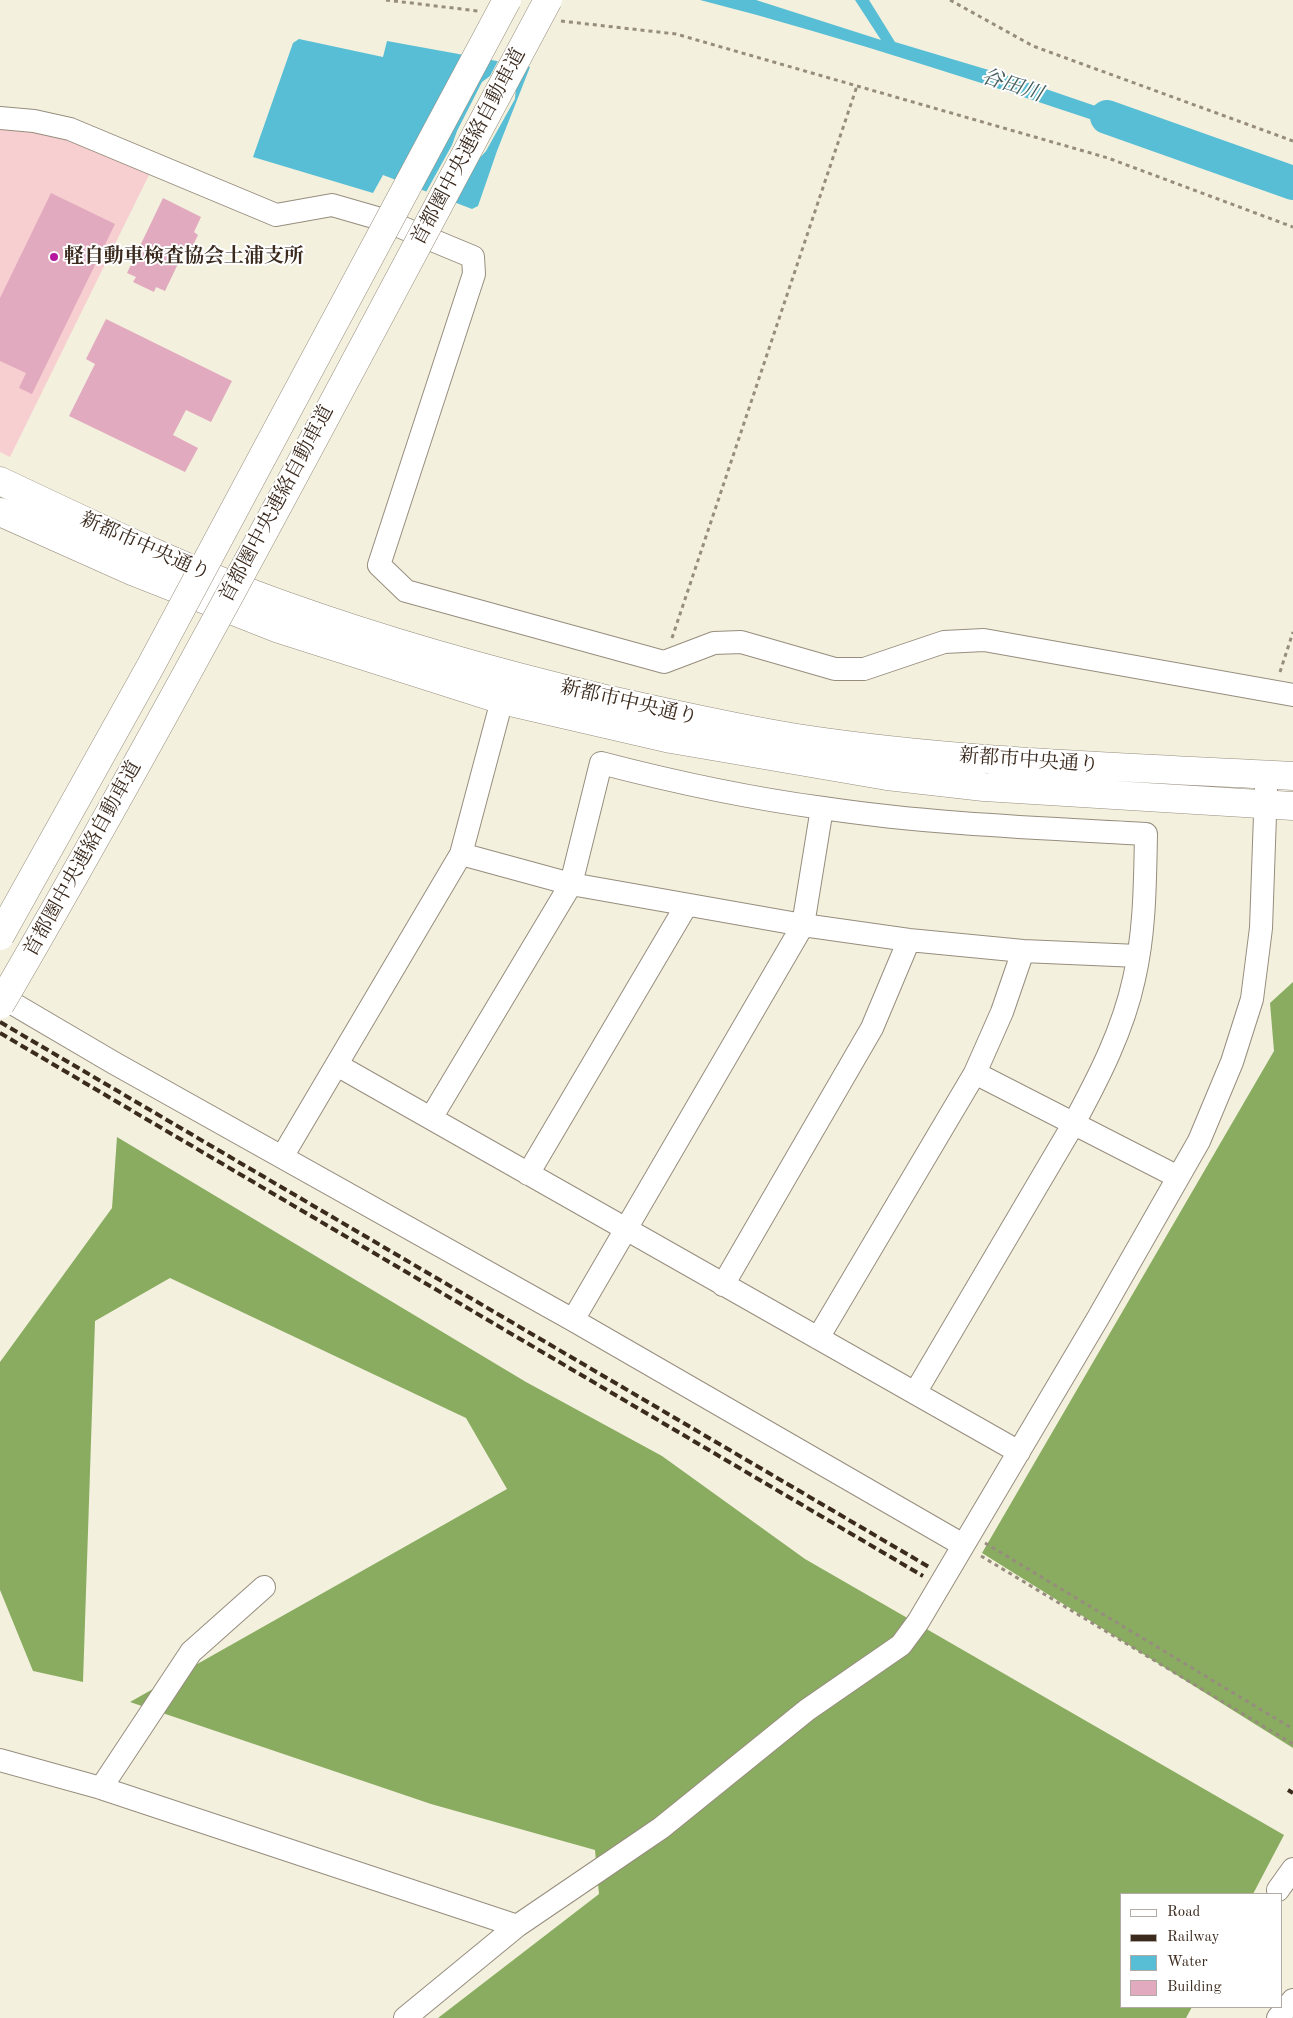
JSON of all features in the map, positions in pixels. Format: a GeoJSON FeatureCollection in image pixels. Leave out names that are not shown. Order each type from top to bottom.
{"type":"FeatureCollection","features":[{"type":"Feature","properties":{"kind":"main road","name":"首都圏中央連絡自動車道"},"geometry":{"type":"LineString","coordinates":[[0,936],[149,669],[507,0]]}},
{"type":"Feature","properties":{"kind":"main road","name":"首都圏中央連絡自動車道"},"geometry":{"type":"LineString","coordinates":[[0,1005],[71,883],[553,10]]}},
{"type":"Feature","properties":{"kind":"main road","name":"新都市中央通り"},"geometry":{"type":"LineString","coordinates":[[0,481],[148,550],[282,604],[419,649],[543,684],[662,712],[794,738],[898,752],[1001,760],[1293,776]]}},
{"type":"Feature","properties":{"kind":"main road","name":"新都市中央通り"},"geometry":{"type":"LineString","coordinates":[[0,512],[132,571],[279,629],[502,700],[671,739],[887,776],[984,787],[1280,805]]}},
{"type":"Feature","properties":{"kind":"street"},"geometry":{"type":"LineString","coordinates":[[0,118],[34,121],[70,129],[276,215],[332,205],[384,220],[473,257],[474,274],[380,565],[406,592],[664,662],[714,643],[741,642],[835,669],[864,669],[944,642],[984,640],[1283,693]]}},
{"type":"Feature","properties":{"kind":"street"},"geometry":{"type":"LineString","coordinates":[[282,1157],[461,854],[502,700]]}},
{"type":"Feature","properties":{"kind":"street"},"geometry":{"type":"LineString","coordinates":[[431,1118],[571,884],[601,763],[668,781],[822,808],[938,821],[1146,834],[1145,900],[1138,956],[1131,992],[1116,1038],[1096,1083],[1074,1123],[915,1393]]}},
{"type":"Feature","properties":{"kind":"street"},"geometry":{"type":"LineString","coordinates":[[405,2018],[517,1926],[662,1828],[807,1710],[901,1645],[918,1622],[1199,1142],[1232,1062],[1252,999],[1280,805],[1266,775]]}},
{"type":"Feature","properties":{"kind":"street"},"geometry":{"type":"LineString","coordinates":[[573,1320],[803,925],[822,808]]}},
{"type":"Feature","properties":{"kind":"street"},"geometry":{"type":"LineString","coordinates":[[461,854],[571,884],[686,906],[803,925],[909,940],[1023,951],[1138,956]]}},
{"type":"Feature","properties":{"kind":"street"},"geometry":{"type":"LineString","coordinates":[[528,1174],[686,906]]}},
{"type":"Feature","properties":{"kind":"street"},"geometry":{"type":"LineString","coordinates":[[723,1285],[872,1028],[909,940]]}},
{"type":"Feature","properties":{"kind":"street"},"geometry":{"type":"LineString","coordinates":[[818,1338],[975,1073],[1002,1012],[1023,951]]}},
{"type":"Feature","properties":{"kind":"street"},"geometry":{"type":"LineString","coordinates":[[0,996],[282,1157],[966,1539]]}},
{"type":"Feature","properties":{"kind":"street"},"geometry":{"type":"LineString","coordinates":[[337,1065],[1019,1452]]}},
{"type":"Feature","properties":{"kind":"street"},"geometry":{"type":"LineString","coordinates":[[975,1073],[1178,1177]]}},
{"type":"Feature","properties":{"kind":"street"},"geometry":{"type":"LineString","coordinates":[[101,1788],[191,1652],[264,1587]]}},
{"type":"Feature","properties":{"kind":"street"},"geometry":{"type":"LineString","coordinates":[[0,1760],[101,1788],[517,1926]]}},
{"type":"Feature","properties":{"kind":"street"},"geometry":{"type":"LineString","coordinates":[[1278,1890],[1293,1868]]}},
{"type":"Feature","properties":{"kind":"street"},"geometry":{"type":"LineString","coordinates":[[1278,2018],[1293,2000]]}},
{"type":"Feature","properties":{"kind":"path"},"geometry":{"type":"LineString","coordinates":[[386,0],[479,11]]}},
{"type":"Feature","properties":{"kind":"path"},"geometry":{"type":"LineString","coordinates":[[950,0],[1033,46],[1293,141]]}},
{"type":"Feature","properties":{"kind":"path"},"geometry":{"type":"LineString","coordinates":[[553,10],[676,34],[1108,158],[1293,227]]}},
{"type":"Feature","properties":{"kind":"path"},"geometry":{"type":"LineString","coordinates":[[664,662],[857,86]]}},
{"type":"Feature","properties":{"kind":"path"},"geometry":{"type":"LineString","coordinates":[[1283,693],[1293,632]]}},
{"type":"Feature","properties":{"kind":"path"},"geometry":{"type":"LineString","coordinates":[[966,1539],[1293,1729]]}},
{"type":"Feature","properties":{"kind":"path"},"geometry":{"type":"LineString","coordinates":[[966,1539],[1293,1744]]}},
{"type":"Feature","properties":{"kind":"shaded area","name":"軽自動車検査協会土浦支所"},"geometry":{"type":"Polygon","coordinates":[[[0,125],[66,135],[151,171],[10,457],[0,452],[0,125]]]}},
{"type":"Feature","properties":{"kind":"green space"},"geometry":{"type":"Polygon","coordinates":[[[1293,982],[1293,1748],[982,1553],[1274,1051],[1270,1003],[1293,982]]]}},
{"type":"Feature","properties":{"kind":"green space"},"geometry":{"type":"Polygon","coordinates":[[[117,1137],[526,1382],[662,1456],[805,1559],[1284,1835],[1254,1893],[1120,1893],[1120,2008],[1191,2008],[1186,2018],[438,2018],[599,1894],[595,1850],[431,1804],[130,1702],[507,1489],[466,1418],[170,1278],[95,1321],[83,1682],[33,1671],[0,1590],[0,1362],[112,1208],[117,1137]]]}},
{"type":"Feature","properties":{"kind":"water"},"geometry":{"type":"Polygon","coordinates":[[[700,0],[756,0],[881,40],[855,0],[869,0],[895,42],[1002,74],[1154,126],[1149,139],[870,48],[700,0]]]}},
{"type":"Feature","properties":{"kind":"water"},"geometry":{"type":"Polygon","coordinates":[[[299,39],[383,57],[387,41],[530,67],[478,206],[472,209],[383,175],[373,193],[253,157],[293,43],[299,39]]]}},
{"type":"Feature","properties":{"kind":"pier"},"geometry":{"type":"Polygon","coordinates":[[[499,59],[528,64],[516,87],[515,99],[486,151],[477,161],[454,205],[425,194],[452,145],[457,131],[482,82],[490,76],[499,59]]]}},
{"type":"Feature","properties":{"kind":"building"},"geometry":{"type":"Polygon","coordinates":[[[51,193],[115,224],[32,394],[19,388],[26,373],[0,361],[0,298],[51,193]]]}},
{"type":"Feature","properties":{"kind":"building"},"geometry":{"type":"Polygon","coordinates":[[[163,198],[201,217],[194,232],[198,235],[191,249],[186,247],[165,291],[156,287],[154,292],[133,282],[136,277],[127,273],[163,198]]]}},
{"type":"Feature","properties":{"kind":"building"},"geometry":{"type":"Polygon","coordinates":[[[106,319],[232,381],[211,422],[186,410],[173,435],[198,448],[185,472],[69,416],[95,364],[86,359],[106,319]]]}},
{"type":"Feature","properties":{"kind":"waterway","name":"谷田川"},"geometry":{"type":"LineString","coordinates":[[1107,117],[1293,183]]}},
{"type":"Feature","properties":{"kind":"railway"},"geometry":{"type":"LineString","coordinates":[[0,1022],[929,1567]]}},
{"type":"Feature","properties":{"kind":"railway"},"geometry":{"type":"LineString","coordinates":[[0,1033],[923,1576]]}},
{"type":"Feature","properties":{"kind":"railway"},"geometry":{"type":"LineString","coordinates":[[1288,1790],[1293,1793]]}},
{"type":"Feature","properties":{"kind":"place","name":"軽自動車検査協会土浦支所"},"geometry":{"type":"Point","coordinates":[54,257]}}]}
